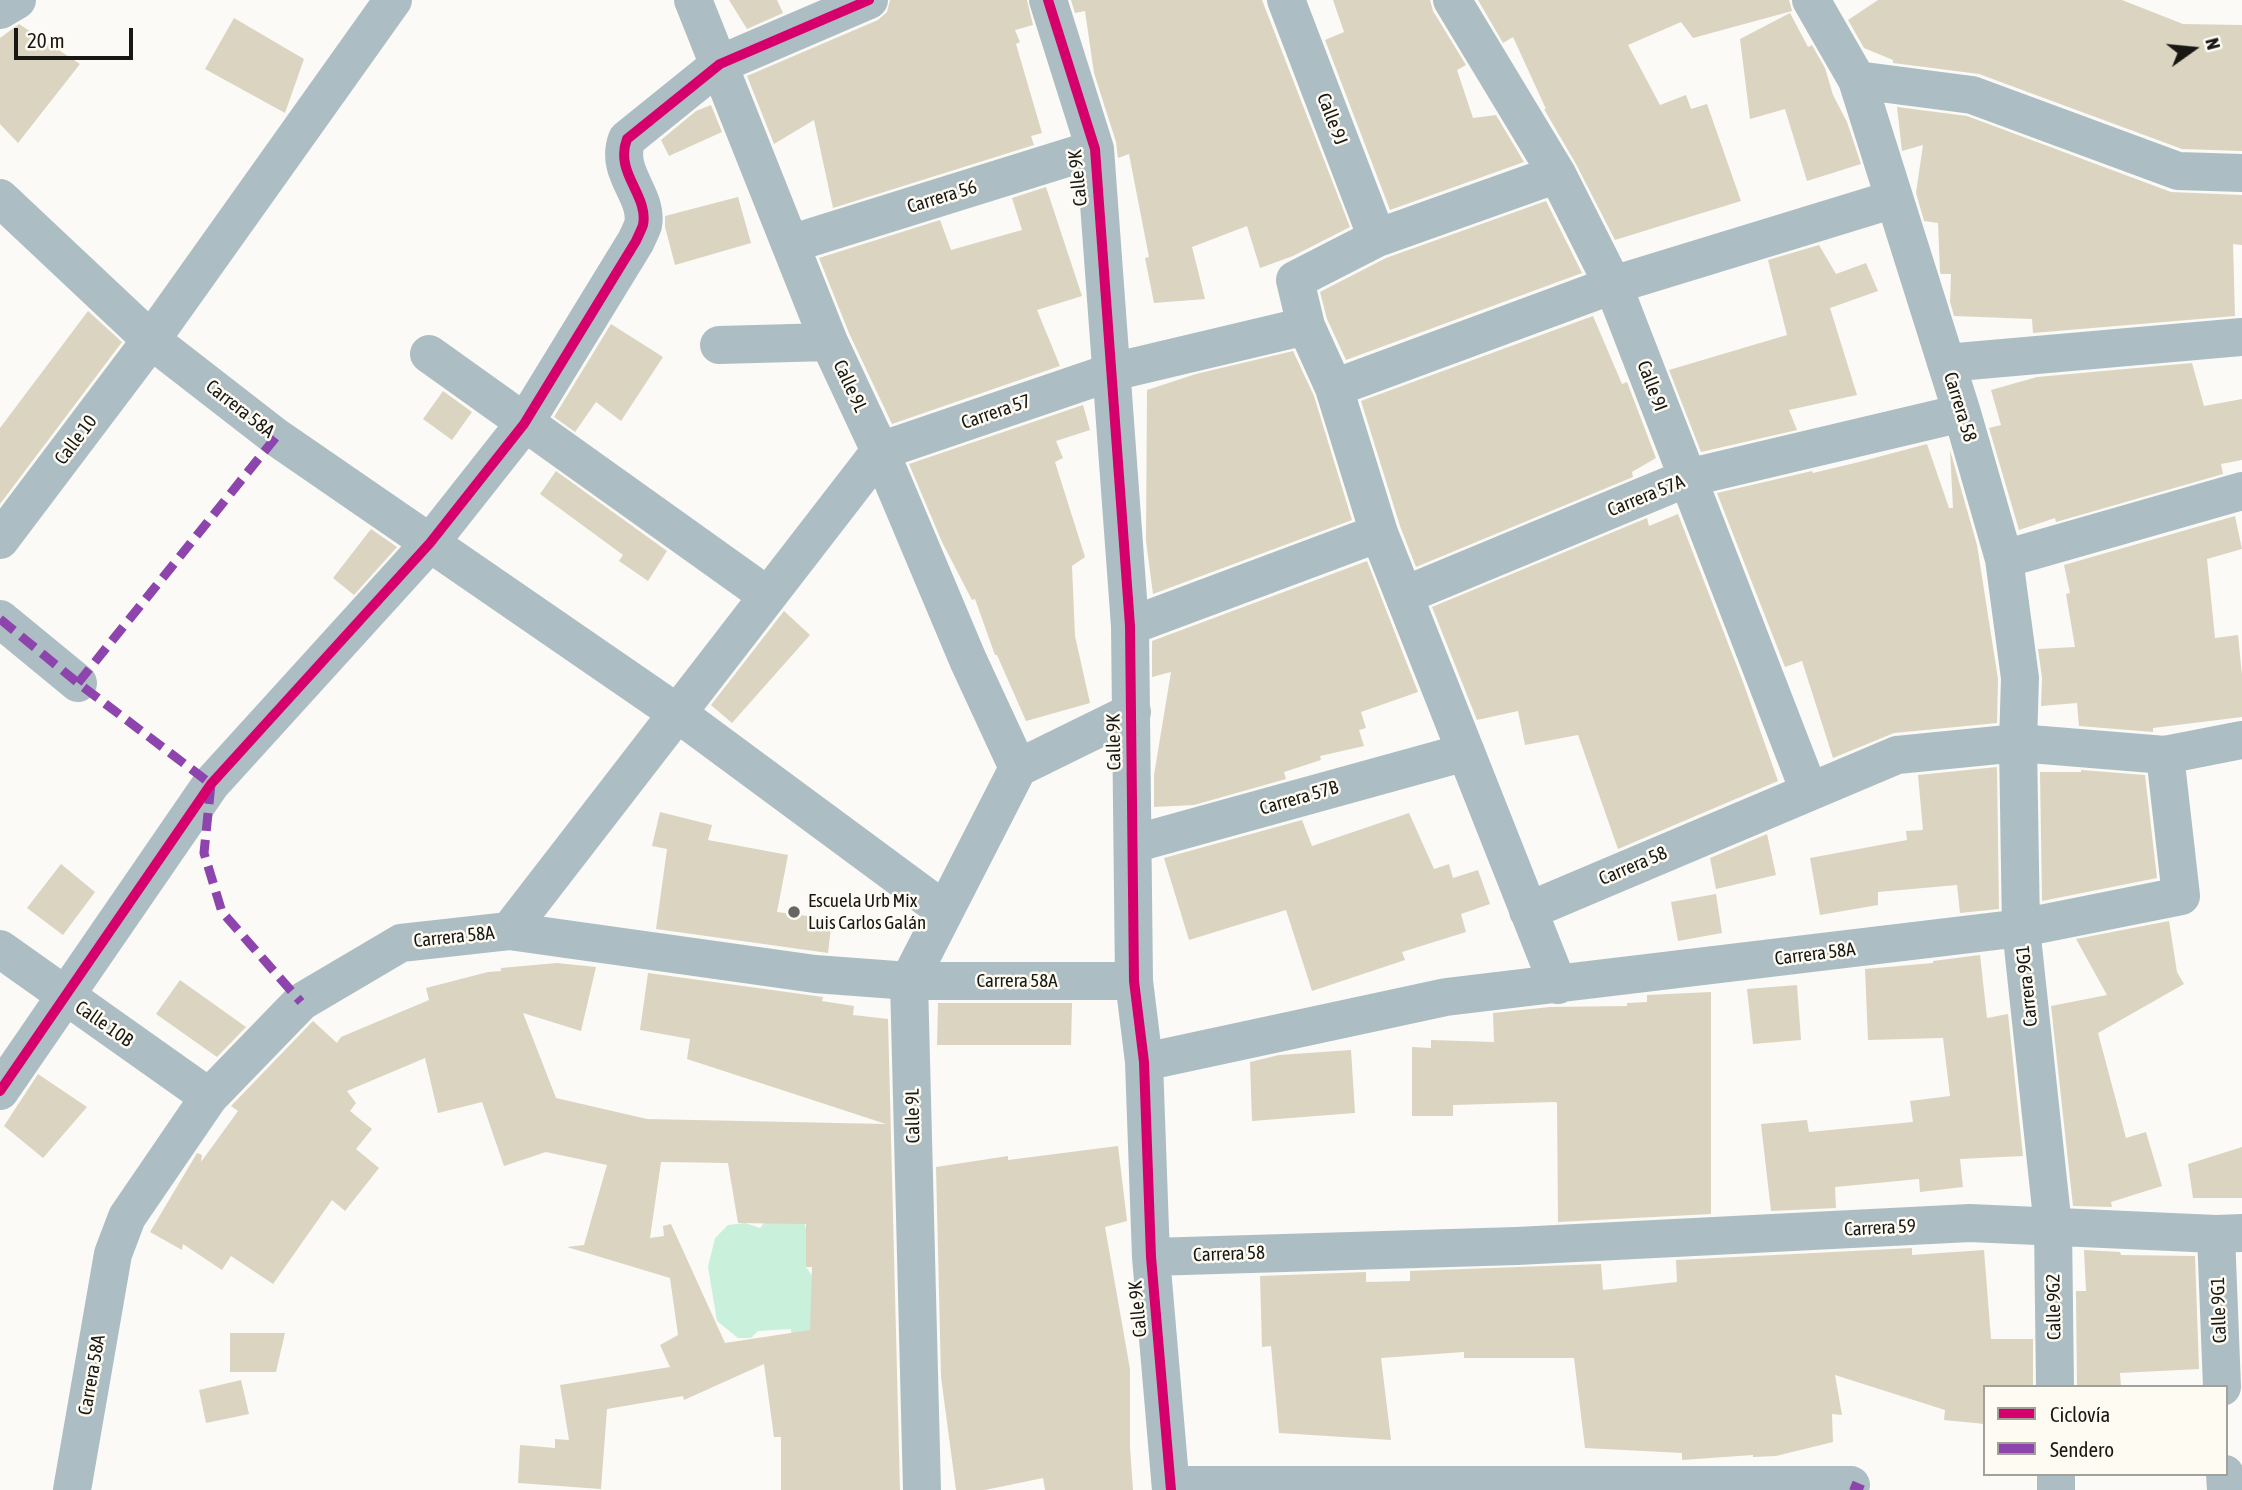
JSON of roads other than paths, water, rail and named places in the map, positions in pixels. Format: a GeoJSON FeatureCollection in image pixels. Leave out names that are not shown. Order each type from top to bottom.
{"type":"FeatureCollection","features":[{"type":"Feature","properties":{"kind":"street"},"geometry":{"type":"LineString","coordinates":[[0,10],[18,0]]}},
{"type":"Feature","properties":{"kind":"street","name":"Calle 10"},"geometry":{"type":"LineString","coordinates":[[0,540],[151,340],[393,0]]}},
{"type":"Feature","properties":{"kind":"street","name":"Calle 9L"},"geometry":{"type":"LineString","coordinates":[[693,0],[829,342],[880,451],[968,660],[1018,768],[909,981],[922,1490]]}},
{"type":"Feature","properties":{"kind":"street"},"geometry":{"type":"LineString","coordinates":[[0,1090],[211,784],[430,543],[524,424],[636,241],[643,223],[641,209],[624,164],[622,151],[627,139],[720,64],[869,0]]}},
{"type":"Feature","properties":{"kind":"street","name":"Calle 9K"},"geometry":{"type":"LineString","coordinates":[[1048,0],[1095,149],[1130,626],[1134,981],[1144,1062],[1151,1256],[1171,1487]]}},
{"type":"Feature","properties":{"kind":"street","name":"Calle 9J"},"geometry":{"type":"LineString","coordinates":[[1286,0],[1377,238]]}},
{"type":"Feature","properties":{"kind":"street","name":"Calle 9I"},"geometry":{"type":"LineString","coordinates":[[1452,0],[1558,174],[1613,285],[1809,791]]}},
{"type":"Feature","properties":{"kind":"street","name":"Carrera 58"},"geometry":{"type":"LineString","coordinates":[[1811,0],[1857,80],[1962,413],[2004,559],[2020,678],[2018,743]]}},
{"type":"Feature","properties":{"kind":"street"},"geometry":{"type":"LineString","coordinates":[[1857,80],[1972,95],[2178,171],[2242,173]]}},
{"type":"Feature","properties":{"kind":"street","name":"Carrera 56"},"geometry":{"type":"LineString","coordinates":[[790,244],[1095,149]]}},
{"type":"Feature","properties":{"kind":"street"},"geometry":{"type":"LineString","coordinates":[[1558,174],[1377,238],[1295,280],[1306,326],[1334,388],[1379,533],[1558,985]]}},
{"type":"Feature","properties":{"kind":"street","name":"Carrera 58A"},"geometry":{"type":"LineString","coordinates":[[0,198],[151,340],[276,437],[677,713],[945,911]]}},
{"type":"Feature","properties":{"kind":"street"},"geometry":{"type":"LineString","coordinates":[[1334,388],[1613,285],[1894,199]]}},
{"type":"Feature","properties":{"kind":"street"},"geometry":{"type":"LineString","coordinates":[[1112,372],[1306,326]]}},
{"type":"Feature","properties":{"kind":"street"},"geometry":{"type":"LineString","coordinates":[[1946,363],[2242,337]]}},
{"type":"Feature","properties":{"kind":"street"},"geometry":{"type":"LineString","coordinates":[[719,345],[829,342]]}},
{"type":"Feature","properties":{"kind":"street"},"geometry":{"type":"LineString","coordinates":[[429,354],[768,596]]}},
{"type":"Feature","properties":{"kind":"street","name":"Carrera 57"},"geometry":{"type":"LineString","coordinates":[[880,451],[1112,372]]}},
{"type":"Feature","properties":{"kind":"street","name":"Carrera 57A"},"geometry":{"type":"LineString","coordinates":[[1405,596],[1687,478],[1962,413]]}},
{"type":"Feature","properties":{"kind":"street"},"geometry":{"type":"LineString","coordinates":[[509,931],[880,451]]}},
{"type":"Feature","properties":{"kind":"street"},"geometry":{"type":"LineString","coordinates":[[2004,559],[2242,491]]}},
{"type":"Feature","properties":{"kind":"street"},"geometry":{"type":"LineString","coordinates":[[1130,626],[1379,533]]}},
{"type":"Feature","properties":{"kind":"street"},"geometry":{"type":"LineString","coordinates":[[0,619],[78,683]]}},
{"type":"Feature","properties":{"kind":"street"},"geometry":{"type":"LineString","coordinates":[[1018,768],[1132,712]]}},
{"type":"Feature","properties":{"kind":"street","name":"Carrera 58"},"geometry":{"type":"LineString","coordinates":[[1528,911],[1898,755],[2018,743],[2165,755],[2242,740]]}},
{"type":"Feature","properties":{"kind":"street","name":"Carrera 9G1"},"geometry":{"type":"LineString","coordinates":[[2018,743],[2021,928],[2053,1227]]}},
{"type":"Feature","properties":{"kind":"street","name":"Carrera 57B"},"geometry":{"type":"LineString","coordinates":[[1133,844],[1465,752]]}},
{"type":"Feature","properties":{"kind":"street","name":"Carrera 58A"},"geometry":{"type":"LineString","coordinates":[[1144,1062],[1446,997],[2021,928],[2181,895],[2165,755]]}},
{"type":"Feature","properties":{"kind":"street","name":"Carrera 58A"},"geometry":{"type":"LineString","coordinates":[[72,1490],[113,1254],[127,1217],[209,1097],[301,1002],[401,943],[509,931],[814,974],[909,981],[1134,981]]}},
{"type":"Feature","properties":{"kind":"street","name":"Calle 10B"},"geometry":{"type":"LineString","coordinates":[[0,949],[209,1097]]}},
{"type":"Feature","properties":{"kind":"street","name":"Carrera 59"},"geometry":{"type":"LineString","coordinates":[[1517,1246],[1970,1223],[2229,1233]]}},
{"type":"Feature","properties":{"kind":"street","name":"Calle 9G2"},"geometry":{"type":"LineString","coordinates":[[2053,1227],[2055,1385]]}},
{"type":"Feature","properties":{"kind":"street","name":"Calle 9G1"},"geometry":{"type":"LineString","coordinates":[[2222,1385],[2229,1233]]}},
{"type":"Feature","properties":{"kind":"street","name":"Carrera 58"},"geometry":{"type":"LineString","coordinates":[[1151,1256],[1517,1246]]}},
{"type":"Feature","properties":{"kind":"street"},"geometry":{"type":"LineString","coordinates":[[1171,1487],[1851,1485]]}},
{"type":"Feature","properties":{"kind":"place","name":"Escuela Urb Mix Luis Carlos Galán"},"geometry":{"type":"Point","coordinates":[794,912]}}]}
